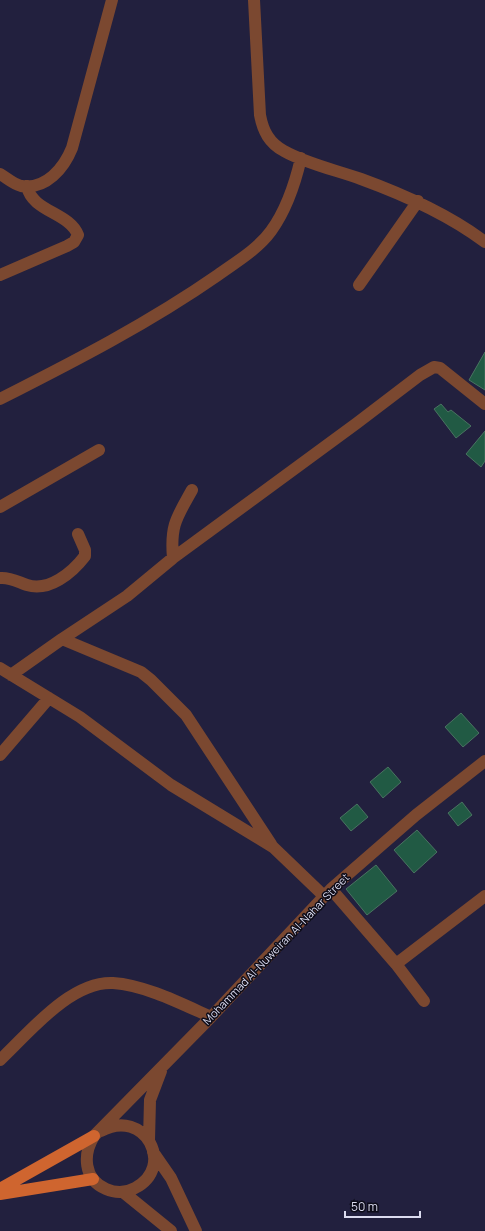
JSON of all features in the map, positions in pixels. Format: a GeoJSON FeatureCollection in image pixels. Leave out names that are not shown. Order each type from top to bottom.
{"type":"FeatureCollection","features":[{"type":"Feature","properties":{"kind":"main road"},"geometry":{"type":"LineString","coordinates":[[0,1189],[97,1134]]}},
{"type":"Feature","properties":{"kind":"main road"},"geometry":{"type":"LineString","coordinates":[[0,1194],[93,1179]]}},
{"type":"Feature","properties":{"kind":"street"},"geometry":{"type":"LineString","coordinates":[[0,174],[14,183],[27,186],[38,185],[53,176],[69,155],[112,0]]}},
{"type":"Feature","properties":{"kind":"street"},"geometry":{"type":"LineString","coordinates":[[254,0],[259,108],[263,131],[271,141],[283,151],[418,201],[462,224],[485,242]]}},
{"type":"Feature","properties":{"kind":"street"},"geometry":{"type":"LineString","coordinates":[[0,399],[68,364],[167,309],[243,257],[259,244],[271,231],[294,186],[301,158]]}},
{"type":"Feature","properties":{"kind":"street"},"geometry":{"type":"LineString","coordinates":[[0,276],[68,246],[77,238],[78,235],[73,227],[33,200],[28,193],[27,186]]}},
{"type":"Feature","properties":{"kind":"street"},"geometry":{"type":"LineString","coordinates":[[359,285],[418,201]]}},
{"type":"Feature","properties":{"kind":"street"},"geometry":{"type":"LineString","coordinates":[[11,675],[62,639],[128,596],[173,558],[428,370],[434,367],[440,368],[485,404]]}},
{"type":"Feature","properties":{"kind":"street"},"geometry":{"type":"LineString","coordinates":[[0,507],[99,450]]}},
{"type":"Feature","properties":{"kind":"street"},"geometry":{"type":"LineString","coordinates":[[173,558],[172,529],[176,518],[192,490]]}},
{"type":"Feature","properties":{"kind":"street"},"geometry":{"type":"LineString","coordinates":[[0,578],[10,578],[34,586],[53,584],[85,556],[85,550],[78,534]]}},
{"type":"Feature","properties":{"kind":"street"},"geometry":{"type":"LineString","coordinates":[[62,639],[141,672],[151,680],[186,715],[273,847]]}},
{"type":"Feature","properties":{"kind":"street"},"geometry":{"type":"LineString","coordinates":[[0,668],[101,732],[178,789],[273,847],[328,892],[396,964],[424,1001]]}},
{"type":"Feature","properties":{"kind":"street"},"geometry":{"type":"LineString","coordinates":[[0,755],[49,698]]}},
{"type":"Feature","properties":{"kind":"street","name":"Mohammad Al-Nuweiran Al-Nahar Street"},"geometry":{"type":"LineString","coordinates":[[97,1134],[211,1017],[328,892],[416,815],[485,761]]}},
{"type":"Feature","properties":{"kind":"street"},"geometry":{"type":"LineString","coordinates":[[396,964],[485,896]]}},
{"type":"Feature","properties":{"kind":"street"},"geometry":{"type":"LineString","coordinates":[[0,1060],[58,1006],[76,992],[102,984],[113,983],[130,986],[167,998],[211,1017]]}},
{"type":"Feature","properties":{"kind":"street","name":"Mohammad Al-Nuweiran Al-Nahar Street"},"geometry":{"type":"LineString","coordinates":[[149,1140],[150,1100],[164,1065]]}},
{"type":"Feature","properties":{"kind":"street"},"geometry":{"type":"LineString","coordinates":[[122,1192],[140,1186],[147,1179],[154,1161],[153,1152],[149,1140],[143,1133],[127,1125],[109,1126],[97,1134],[88,1146],[86,1158],[88,1169],[93,1179],[106,1189],[122,1192],[171,1231]]}},
{"type":"Feature","properties":{"kind":"street"},"geometry":{"type":"LineString","coordinates":[[153,1152],[171,1178],[196,1231]]}},
{"type":"Feature","properties":{"kind":"building"},"geometry":{"type":"Polygon","coordinates":[[[485,352],[485,390],[469,380],[485,352]]]}},
{"type":"Feature","properties":{"kind":"building"},"geometry":{"type":"Polygon","coordinates":[[[441,404],[448,412],[451,410],[471,426],[456,438],[434,409],[441,404]]]}},
{"type":"Feature","properties":{"kind":"building"},"geometry":{"type":"Polygon","coordinates":[[[485,431],[485,461],[481,467],[466,454],[485,431]]]}},
{"type":"Feature","properties":{"kind":"building"},"geometry":{"type":"Polygon","coordinates":[[[461,713],[479,733],[463,747],[445,727],[461,713]]]}},
{"type":"Feature","properties":{"kind":"building"},"geometry":{"type":"Polygon","coordinates":[[[388,767],[401,782],[383,798],[370,782],[388,767]]]}},
{"type":"Feature","properties":{"kind":"building"},"geometry":{"type":"Polygon","coordinates":[[[462,802],[472,815],[458,826],[448,813],[462,802]]]}},
{"type":"Feature","properties":{"kind":"building"},"geometry":{"type":"Polygon","coordinates":[[[357,804],[368,817],[351,831],[340,818],[357,804]]]}},
{"type":"Feature","properties":{"kind":"building"},"geometry":{"type":"Polygon","coordinates":[[[417,830],[437,852],[414,873],[394,850],[417,830]]]}},
{"type":"Feature","properties":{"kind":"building"},"geometry":{"type":"Polygon","coordinates":[[[376,865],[397,891],[367,915],[346,889],[376,865]]]}}]}
